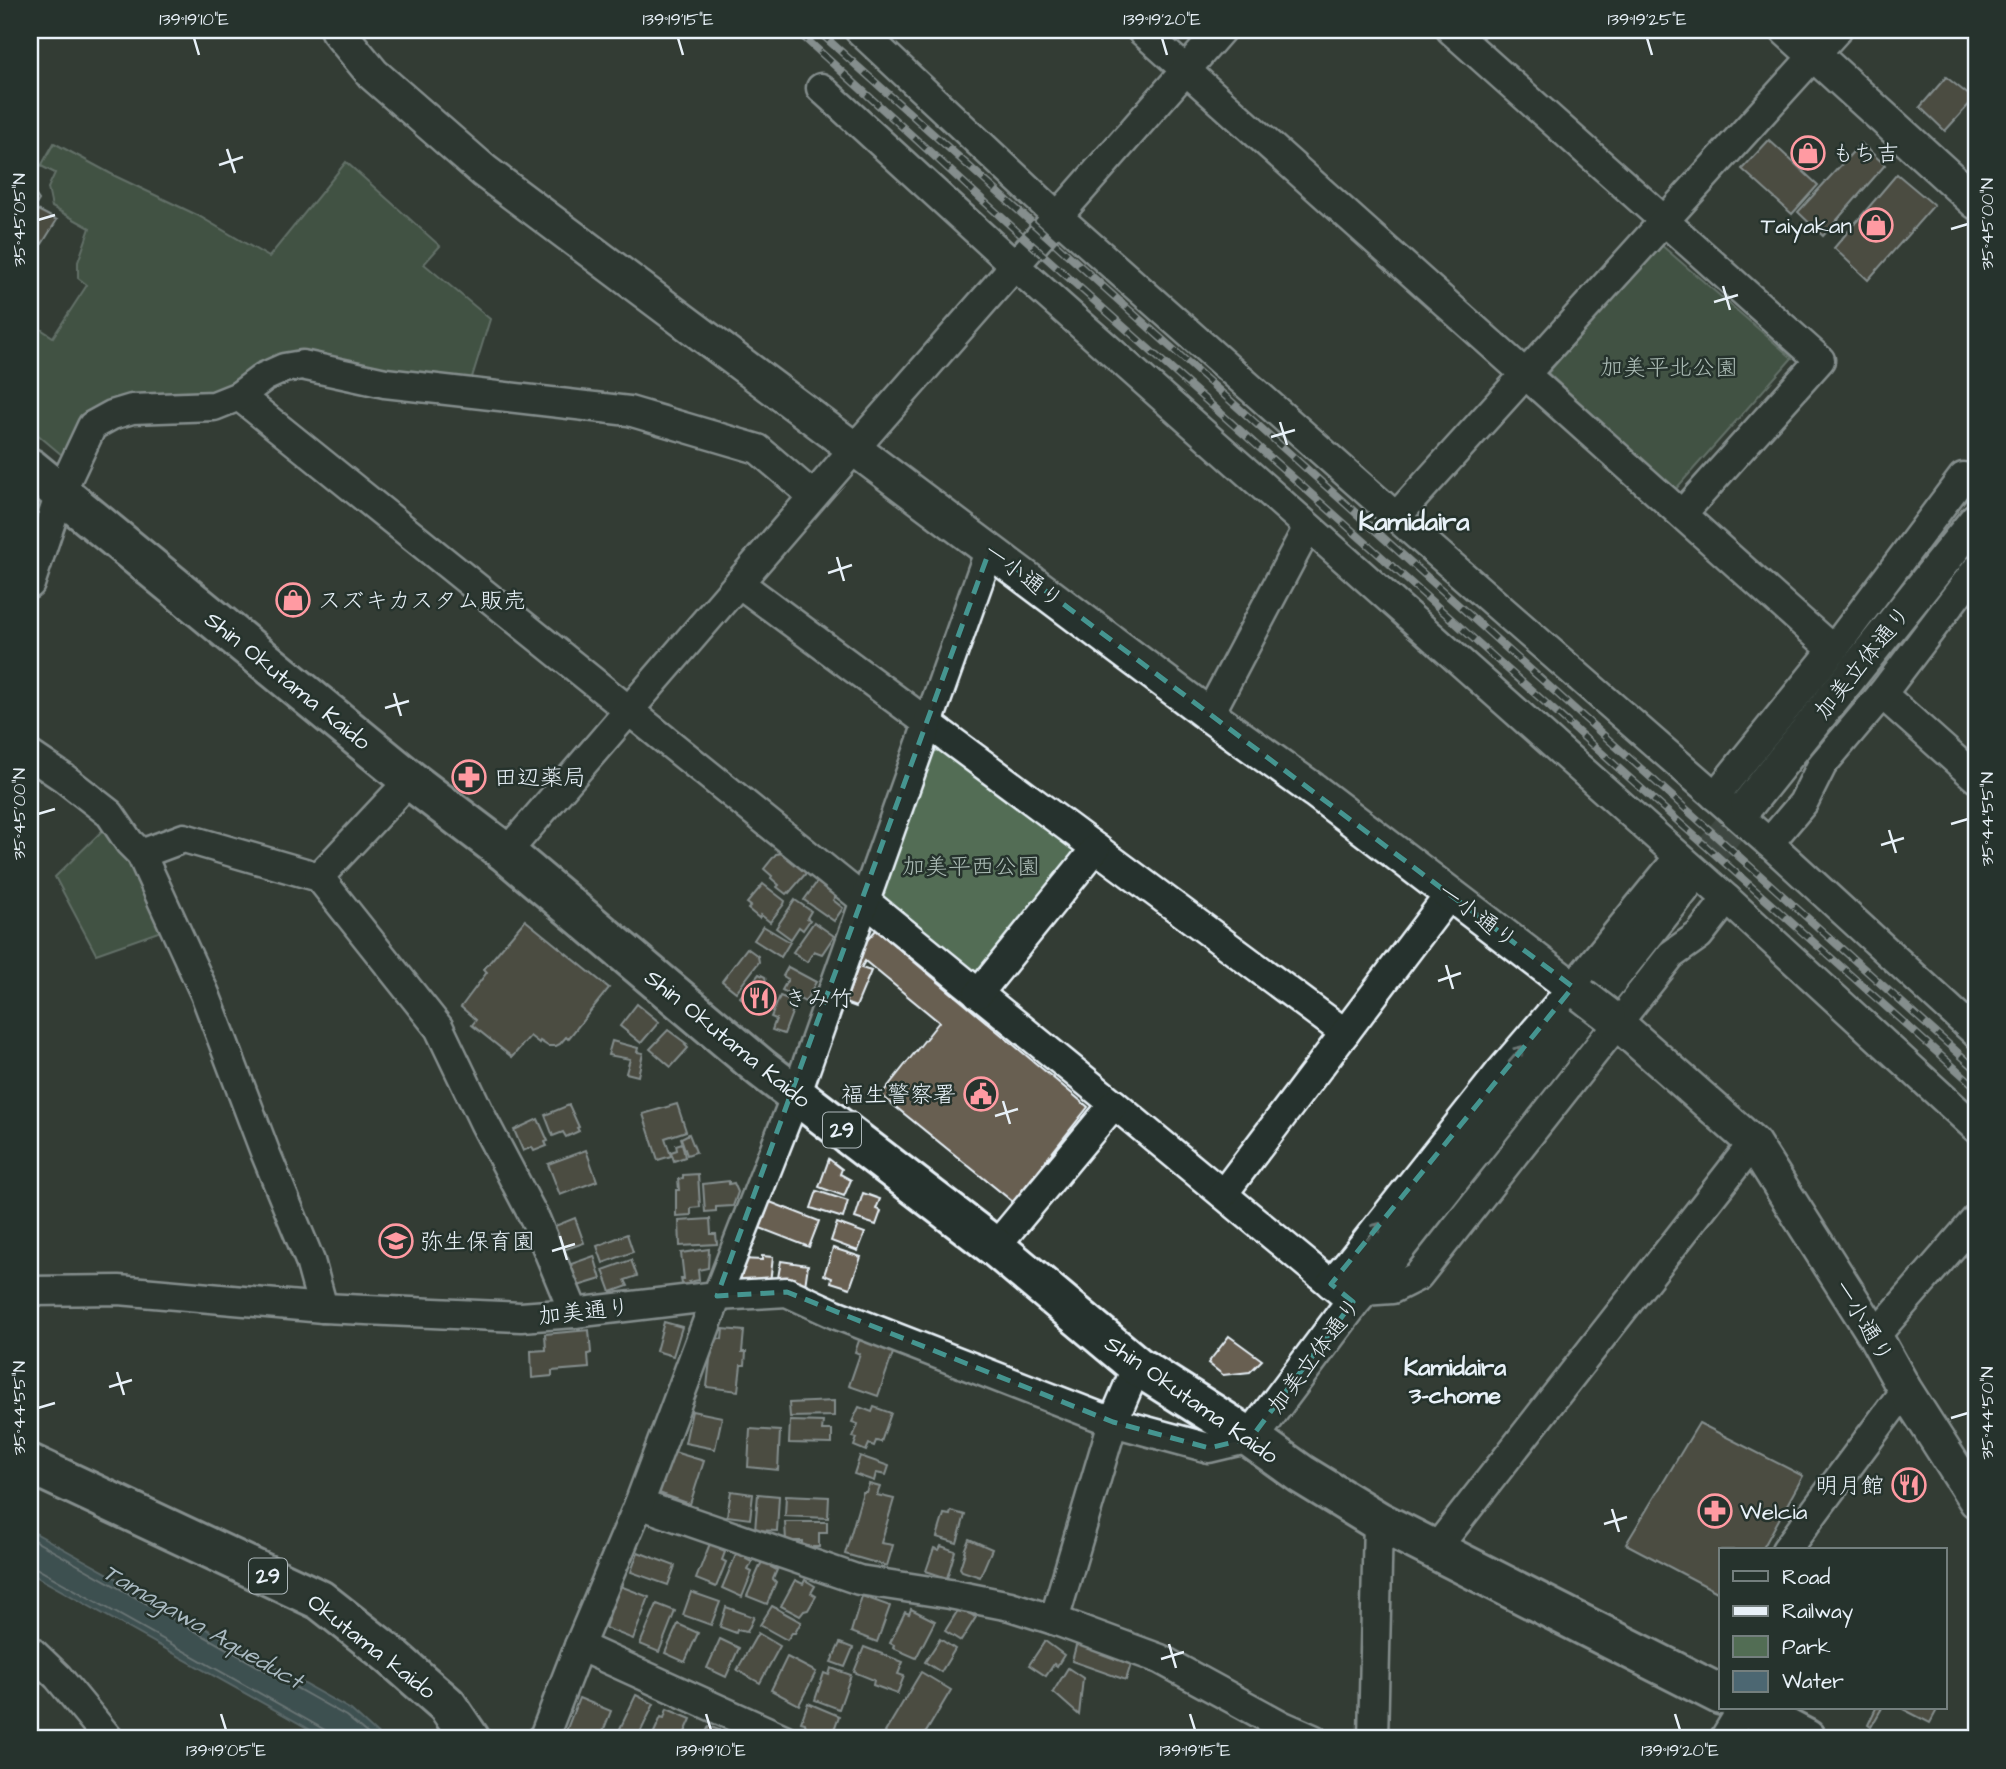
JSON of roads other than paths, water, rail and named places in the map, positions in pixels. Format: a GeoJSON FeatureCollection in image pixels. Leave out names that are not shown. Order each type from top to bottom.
{"type":"FeatureCollection","features":[{"type":"Feature","properties":{"kind":"main road","name":"Shin Okutama Kaido"},"geometry":{"type":"LineString","coordinates":[[30,468],[410,780],[506,853],[761,1068],[995,1247],[1137,1366],[1251,1438],[1301,1474],[1378,1521],[1717,1685]]}},
{"type":"Feature","properties":{"kind":"main road","name":"Okutama kaido"},"geometry":{"type":"LineString","coordinates":[[30,1464],[320,1600],[390,1655],[447,1705],[470,1739]]}},
{"type":"Feature","properties":{"kind":"main road"},"geometry":{"type":"LineString","coordinates":[[1749,1710],[1805,1739]]}},
{"type":"Feature","properties":{"kind":"street","name":"一小通り"},"geometry":{"type":"LineString","coordinates":[[337,30],[373,75],[484,171],[1209,715],[1315,791],[1578,991],[1753,1143],[1875,1336],[1905,1390],[1972,1484]]}},
{"type":"Feature","properties":{"kind":"street"},"geometry":{"type":"LineString","coordinates":[[859,30],[1058,216],[1396,517],[1769,843],[1976,1033]]}},
{"type":"Feature","properties":{"kind":"street"},"geometry":{"type":"LineString","coordinates":[[1141,30],[1833,650]]}},
{"type":"Feature","properties":{"kind":"street"},"geometry":{"type":"LineString","coordinates":[[506,853],[813,496],[1221,30]]}},
{"type":"Feature","properties":{"kind":"street"},"geometry":{"type":"LineString","coordinates":[[1451,30],[1820,360],[1682,514]]}},
{"type":"Feature","properties":{"kind":"street"},"geometry":{"type":"LineString","coordinates":[[1787,30],[1976,202]]}},
{"type":"Feature","properties":{"kind":"street"},"geometry":{"type":"LineString","coordinates":[[1396,517],[1837,30]]}},
{"type":"Feature","properties":{"kind":"street"},"geometry":{"type":"LineString","coordinates":[[821,88],[1014,265],[1308,527],[1681,872],[1727,899],[1976,1128]]}},
{"type":"Feature","properties":{"kind":"street"},"geometry":{"type":"LineString","coordinates":[[30,584],[60,494],[92,426],[112,415],[132,409],[214,406],[239,396],[264,377],[284,368],[302,365],[385,383],[629,411],[758,449],[813,496]]}},
{"type":"Feature","properties":{"kind":"street"},"geometry":{"type":"LineString","coordinates":[[239,396],[1223,1194],[1356,1287],[1392,1289],[1418,1276],[1613,1019],[1671,955],[1699,935],[1727,899]]}},
{"type":"Feature","properties":{"kind":"street"},"geometry":{"type":"LineString","coordinates":[[1715,796],[1833,650],[1963,477],[1976,483]]}},
{"type":"Feature","properties":{"kind":"street","name":"加美立体通り"},"geometry":{"type":"LineString","coordinates":[[1748,804],[1976,520]]}},
{"type":"Feature","properties":{"kind":"street"},"geometry":{"type":"LineString","coordinates":[[1209,715],[1308,527]]}},
{"type":"Feature","properties":{"kind":"street"},"geometry":{"type":"LineString","coordinates":[[543,1739],[639,1504],[796,1095],[990,549]]}},
{"type":"Feature","properties":{"kind":"street"},"geometry":{"type":"LineString","coordinates":[[1769,843],[1803,803],[1822,765],[1882,694],[1976,570]]}},
{"type":"Feature","properties":{"kind":"street"},"geometry":{"type":"LineString","coordinates":[[739,583],[1345,1033]]}},
{"type":"Feature","properties":{"kind":"street"},"geometry":{"type":"LineString","coordinates":[[1882,694],[1976,778]]}},
{"type":"Feature","properties":{"kind":"street"},"geometry":{"type":"LineString","coordinates":[[30,755],[110,814],[129,842],[141,854],[205,994],[310,1261],[323,1308]]}},
{"type":"Feature","properties":{"kind":"street"},"geometry":{"type":"LineString","coordinates":[[319,877],[410,780]]}},
{"type":"Feature","properties":{"kind":"street"},"geometry":{"type":"LineString","coordinates":[[141,854],[184,838],[319,877],[439,1028],[536,1221],[574,1312]]}},
{"type":"Feature","properties":{"kind":"street"},"geometry":{"type":"LineString","coordinates":[[978,994],[1096,848]]}},
{"type":"Feature","properties":{"kind":"street"},"geometry":{"type":"LineString","coordinates":[[1356,1287],[1348,1264],[1499,1073],[1578,991],[1681,872]]}},
{"type":"Feature","properties":{"kind":"street","name":"加美立体通り"},"geometry":{"type":"LineString","coordinates":[[1251,1438],[1356,1287],[1681,872]]}},
{"type":"Feature","properties":{"kind":"street"},"geometry":{"type":"LineString","coordinates":[[1223,1194],[1451,894]]}},
{"type":"Feature","properties":{"kind":"street"},"geometry":{"type":"LineString","coordinates":[[995,1247],[1114,1104]]}},
{"type":"Feature","properties":{"kind":"street"},"geometry":{"type":"LineString","coordinates":[[1435,1550],[1753,1143]]}},
{"type":"Feature","properties":{"kind":"street"},"geometry":{"type":"LineString","coordinates":[[1875,1336],[1976,1219]]}},
{"type":"Feature","properties":{"kind":"street","name":"加美通り"},"geometry":{"type":"LineString","coordinates":[[30,1291],[120,1290],[323,1308],[522,1317],[717,1296],[787,1292],[835,1314],[1113,1422],[1209,1448],[1251,1438]]}},
{"type":"Feature","properties":{"kind":"street"},"geometry":{"type":"LineString","coordinates":[[1054,1620],[1113,1422],[1137,1366]]}},
{"type":"Feature","properties":{"kind":"street"},"geometry":{"type":"LineString","coordinates":[[1787,1548],[1905,1390]]}},
{"type":"Feature","properties":{"kind":"street"},"geometry":{"type":"LineString","coordinates":[[639,1504],[859,1580],[1010,1606],[1054,1620],[1160,1659],[1281,1725],[1313,1739]]}},
{"type":"Feature","properties":{"kind":"street"},"geometry":{"type":"LineString","coordinates":[[1374,1739],[1378,1521]]}},
{"type":"Feature","properties":{"kind":"street"},"geometry":{"type":"LineString","coordinates":[[579,1646],[784,1739]]}},
{"type":"Feature","properties":{"kind":"street"},"geometry":{"type":"LineString","coordinates":[[30,1650],[58,1677],[109,1739]]}},
{"type":"Feature","properties":{"kind":"street"},"geometry":{"type":"LineString","coordinates":[[1724,1739],[1744,1710]]}},
{"type":"Feature","properties":{"kind":"water"},"geometry":{"type":"Polygon","coordinates":[[[30,1530],[351,1710],[383,1739],[327,1739],[30,1573],[30,1530]]]}},
{"type":"Feature","properties":{"kind":"tunnel"},"geometry":{"type":"LineString","coordinates":[[1683,888],[1748,804]]}},
{"type":"Feature","properties":{"kind":"railway"},"geometry":{"type":"LineString","coordinates":[[796,30],[1032,245],[1976,1087]]}},
{"type":"Feature","properties":{"kind":"railway"},"geometry":{"type":"LineString","coordinates":[[817,30],[1976,1069]]}},
{"type":"Feature","properties":{"kind":"place","name":"もち吉"},"geometry":{"type":"Point","coordinates":[1808,153]}},
{"type":"Feature","properties":{"kind":"place","name":"Taiyakan"},"geometry":{"type":"Point","coordinates":[1876,225]}},
{"type":"Feature","properties":{"kind":"place","name":"スズキカスタム販売"},"geometry":{"type":"Point","coordinates":[293,600]}},
{"type":"Feature","properties":{"kind":"place","name":"田辺薬局"},"geometry":{"type":"Point","coordinates":[469,777]}},
{"type":"Feature","properties":{"kind":"place","name":"きみ竹"},"geometry":{"type":"Point","coordinates":[759,998]}},
{"type":"Feature","properties":{"kind":"place","name":"福生警察署"},"geometry":{"type":"Point","coordinates":[981,1094]}},
{"type":"Feature","properties":{"kind":"place","name":"弥生保育園"},"geometry":{"type":"Point","coordinates":[396,1241]}},
{"type":"Feature","properties":{"kind":"place","name":"明月館"},"geometry":{"type":"Point","coordinates":[1909,1485]}},
{"type":"Feature","properties":{"kind":"place","name":"Welcia"},"geometry":{"type":"Point","coordinates":[1715,1511]}},
{"type":"Feature","properties":{"kind":"district","name":"Kamidaira"},"geometry":{"type":"Point","coordinates":[1414,521]}},
{"type":"Feature","properties":{"kind":"district","name":"Kamidaira 3-chome"},"geometry":{"type":"Point","coordinates":[1455,1381]}},
{"type":"Feature","properties":{"kind":"park label","name":"加美平北公園"},"geometry":{"type":"Point","coordinates":[1669,367]}},
{"type":"Feature","properties":{"kind":"park label","name":"加美平西公園"},"geometry":{"type":"Point","coordinates":[971,866]}},
{"type":"Feature","properties":{"kind":"water label","name":"Tamagawa Aqueduct"},"geometry":{"type":"Point","coordinates":[203,1626]}}]}
